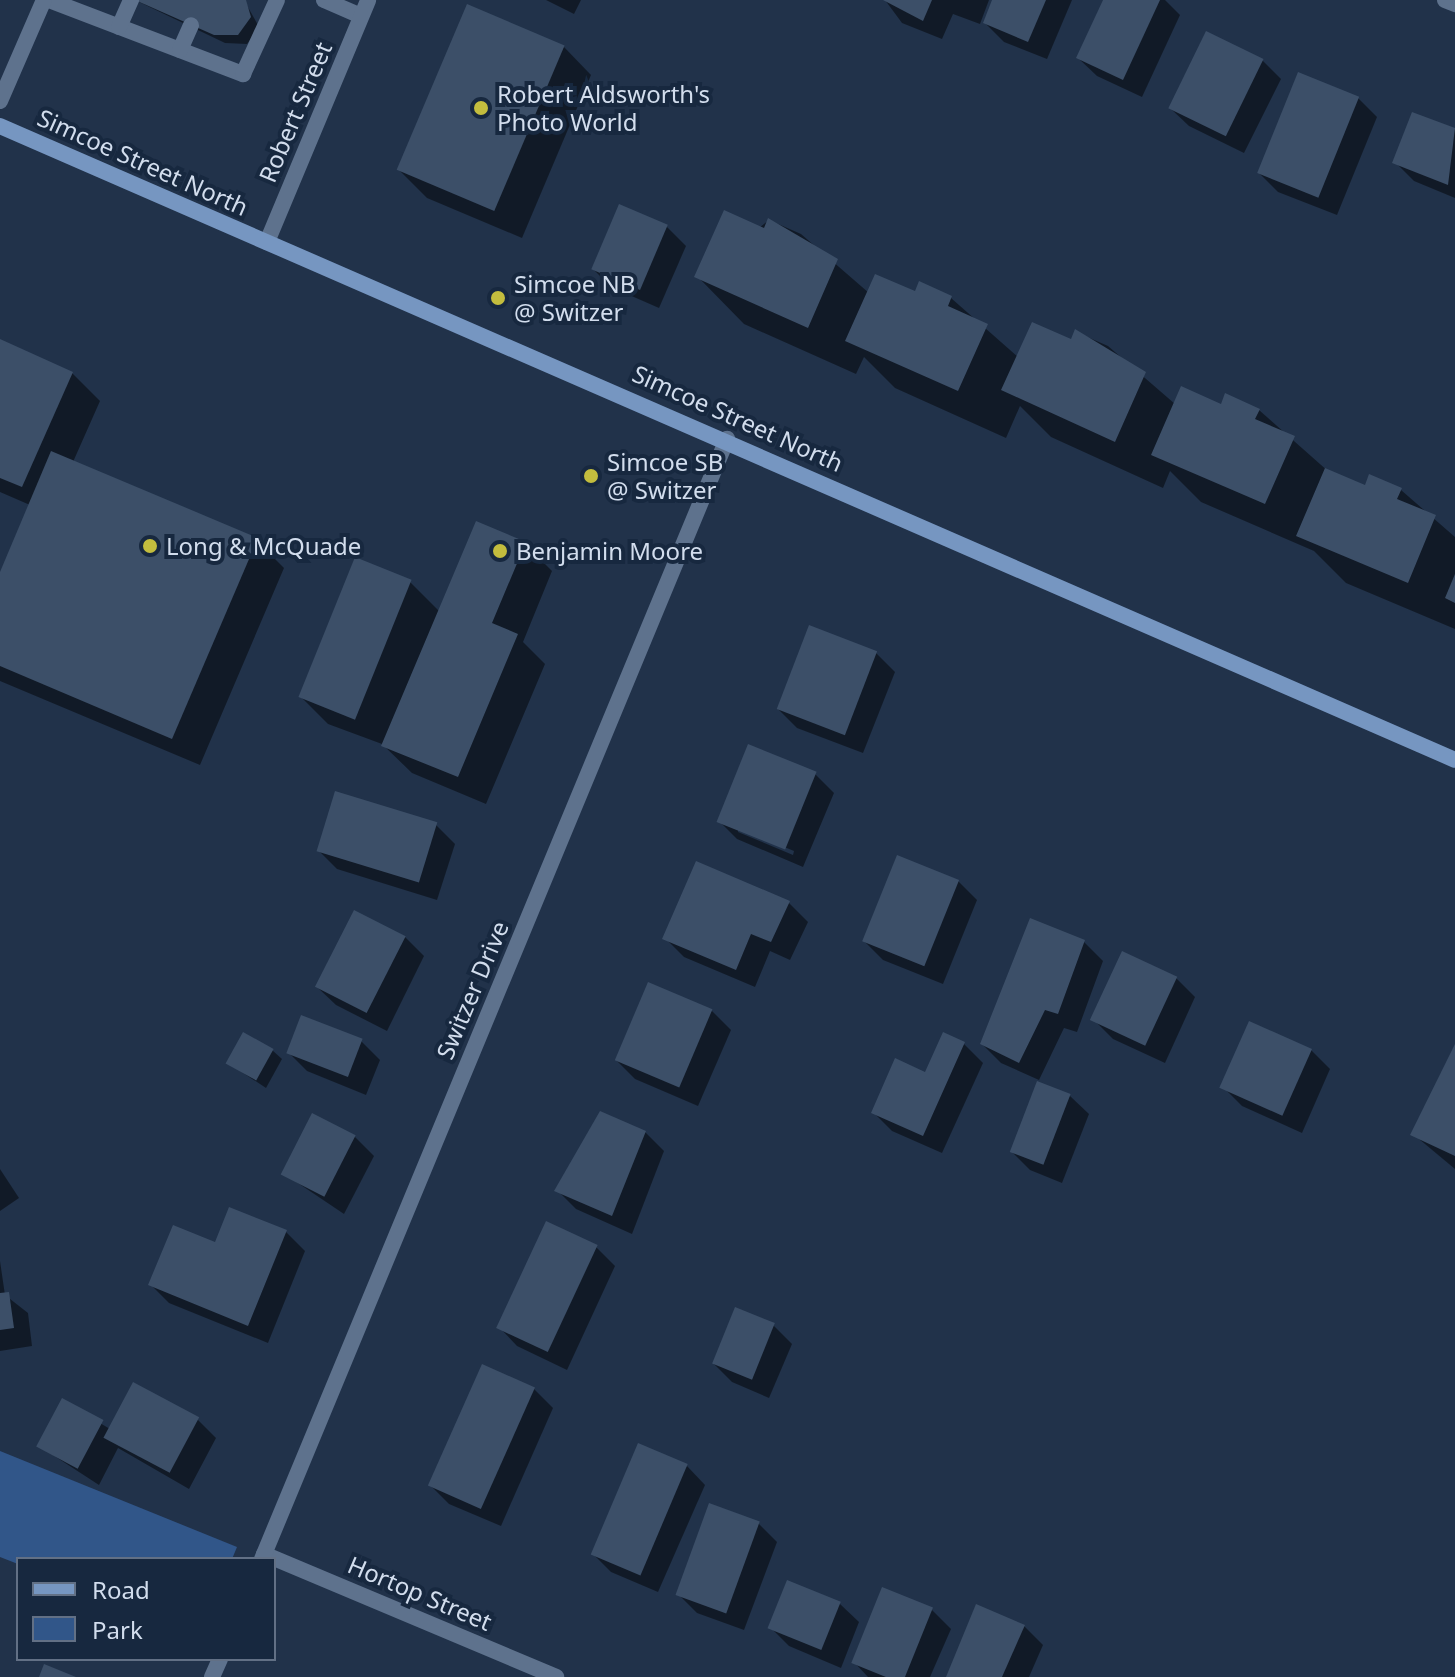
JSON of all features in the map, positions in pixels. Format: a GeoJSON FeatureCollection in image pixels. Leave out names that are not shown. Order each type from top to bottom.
{"type":"FeatureCollection","features":[{"type":"Feature","properties":{"kind":"main road","name":"Simcoe Street North"},"geometry":{"type":"LineString","coordinates":[[0,126],[727,439],[1455,760]]}},
{"type":"Feature","properties":{"kind":"street"},"geometry":{"type":"LineString","coordinates":[[0,101],[46,0],[243,74],[277,0]]}},
{"type":"Feature","properties":{"kind":"street"},"geometry":{"type":"LineString","coordinates":[[119,27],[131,0]]}},
{"type":"Feature","properties":{"kind":"street"},"geometry":{"type":"LineString","coordinates":[[324,0],[364,8]]}},
{"type":"Feature","properties":{"kind":"street"},"geometry":{"type":"LineString","coordinates":[[1445,0],[1455,4]]}},
{"type":"Feature","properties":{"kind":"street","name":"Robert Street"},"geometry":{"type":"LineString","coordinates":[[267,242],[364,8]]}},
{"type":"Feature","properties":{"kind":"street"},"geometry":{"type":"LineString","coordinates":[[180,50],[191,25]]}},
{"type":"Feature","properties":{"kind":"street","name":"Switzer Drive"},"geometry":{"type":"LineString","coordinates":[[263,1556],[727,439]]}},
{"type":"Feature","properties":{"kind":"street","name":"Hortop Street"},"geometry":{"type":"LineString","coordinates":[[276,1561],[556,1677]]}},
{"type":"Feature","properties":{"kind":"green space"},"geometry":{"type":"Polygon","coordinates":[[[0,1451],[237,1547],[233,1557],[16,1557],[16,1563],[0,1557],[0,1451]]]}},
{"type":"Feature","properties":{"kind":"building"},"geometry":{"type":"Polygon","coordinates":[[[135,0],[246,0],[251,17],[238,35],[214,35],[135,0]]]}},
{"type":"Feature","properties":{"kind":"building"},"geometry":{"type":"Polygon","coordinates":[[[883,0],[932,0],[923,21],[883,0]]]}},
{"type":"Feature","properties":{"kind":"building"},"geometry":{"type":"Polygon","coordinates":[[[992,0],[1046,0],[1028,42],[983,23],[992,0]]]}},
{"type":"Feature","properties":{"kind":"building"},"geometry":{"type":"Polygon","coordinates":[[[1103,0],[1160,0],[1123,80],[1076,58],[1103,0]]]}},
{"type":"Feature","properties":{"kind":"building","name":"Robert Aldsworth's Photo World"},"geometry":{"type":"Polygon","coordinates":[[[467,4],[565,45],[494,211],[397,170],[467,4]]]}},
{"type":"Feature","properties":{"kind":"building"},"geometry":{"type":"Polygon","coordinates":[[[1206,31],[1264,59],[1226,136],[1168,108],[1206,31]]]}},
{"type":"Feature","properties":{"kind":"building"},"geometry":{"type":"Polygon","coordinates":[[[1298,72],[1359,97],[1318,198],[1257,173],[1298,72]]]}},
{"type":"Feature","properties":{"kind":"building"},"geometry":{"type":"Polygon","coordinates":[[[1412,112],[1455,128],[1448,185],[1392,163],[1412,112]]]}},
{"type":"Feature","properties":{"kind":"building"},"geometry":{"type":"Polygon","coordinates":[[[619,204],[668,225],[640,290],[591,269],[619,204]]]}},
{"type":"Feature","properties":{"kind":"building"},"geometry":{"type":"Polygon","coordinates":[[[724,210],[764,228],[768,218],[838,259],[808,328],[694,277],[724,210]]]}},
{"type":"Feature","properties":{"kind":"building"},"geometry":{"type":"Polygon","coordinates":[[[875,274],[915,291],[919,281],[952,296],[948,306],[988,324],[958,391],[845,341],[875,274]]]}},
{"type":"Feature","properties":{"kind":"building"},"geometry":{"type":"Polygon","coordinates":[[[1032,322],[1071,339],[1075,329],[1146,372],[1115,442],[1001,390],[1032,322]]]}},
{"type":"Feature","properties":{"kind":"building"},"geometry":{"type":"Polygon","coordinates":[[[0,339],[73,372],[22,487],[0,478],[0,339]]]}},
{"type":"Feature","properties":{"kind":"building"},"geometry":{"type":"Polygon","coordinates":[[[1181,386],[1221,404],[1225,393],[1260,409],[1255,419],[1295,436],[1265,504],[1151,455],[1181,386]]]}},
{"type":"Feature","properties":{"kind":"building"},"geometry":{"type":"Polygon","coordinates":[[[51,451],[258,538],[172,739],[0,666],[0,572],[51,451]]]}},
{"type":"Feature","properties":{"kind":"building"},"geometry":{"type":"Polygon","coordinates":[[[1325,468],[1365,485],[1369,474],[1402,488],[1397,499],[1436,515],[1408,583],[1296,536],[1325,468]]]}},
{"type":"Feature","properties":{"kind":"building"},"geometry":{"type":"Polygon","coordinates":[[[476,521],[526,542],[492,623],[518,634],[458,777],[381,746],[476,521]]]}},
{"type":"Feature","properties":{"kind":"building"},"geometry":{"type":"Polygon","coordinates":[[[355,557],[412,580],[355,720],[298,697],[355,557]]]}},
{"type":"Feature","properties":{"kind":"building"},"geometry":{"type":"Polygon","coordinates":[[[1455,574],[1455,603],[1445,598],[1455,574]]]}},
{"type":"Feature","properties":{"kind":"building"},"geometry":{"type":"Polygon","coordinates":[[[809,625],[877,651],[845,735],[777,709],[809,625]]]}},
{"type":"Feature","properties":{"kind":"building"},"geometry":{"type":"Polygon","coordinates":[[[748,744],[817,772],[785,850],[717,822],[748,744]]]}},
{"type":"Feature","properties":{"kind":"building"},"geometry":{"type":"Polygon","coordinates":[[[335,791],[437,822],[419,883],[317,851],[335,791]]]}},
{"type":"Feature","properties":{"kind":"building"},"geometry":{"type":"Polygon","coordinates":[[[897,855],[959,880],[924,966],[862,941],[897,855]]]}},
{"type":"Feature","properties":{"kind":"building"},"geometry":{"type":"Polygon","coordinates":[[[696,861],[790,901],[771,942],[751,934],[736,970],[662,939],[696,861]]]}},
{"type":"Feature","properties":{"kind":"building"},"geometry":{"type":"Polygon","coordinates":[[[354,910],[406,936],[367,1013],[315,987],[354,910]]]}},
{"type":"Feature","properties":{"kind":"building"},"geometry":{"type":"Polygon","coordinates":[[[1030,918],[1085,940],[1058,1014],[1045,1010],[1019,1063],[980,1044],[1030,918]]]}},
{"type":"Feature","properties":{"kind":"building"},"geometry":{"type":"Polygon","coordinates":[[[1122,951],[1177,977],[1145,1046],[1090,1020],[1122,951]]]}},
{"type":"Feature","properties":{"kind":"building"},"geometry":{"type":"Polygon","coordinates":[[[648,982],[712,1009],[679,1088],[615,1060],[648,982]]]}},
{"type":"Feature","properties":{"kind":"building"},"geometry":{"type":"Polygon","coordinates":[[[301,1015],[363,1039],[348,1077],[286,1053],[301,1015]]]}},
{"type":"Feature","properties":{"kind":"building"},"geometry":{"type":"Polygon","coordinates":[[[1249,1021],[1312,1049],[1282,1116],[1219,1088],[1249,1021]]]}},
{"type":"Feature","properties":{"kind":"building"},"geometry":{"type":"Polygon","coordinates":[[[243,1032],[274,1049],[256,1080],[226,1063],[243,1032]]]}},
{"type":"Feature","properties":{"kind":"building"},"geometry":{"type":"Polygon","coordinates":[[[943,1032],[965,1042],[923,1136],[871,1113],[895,1058],[925,1072],[943,1032]]]}},
{"type":"Feature","properties":{"kind":"building"},"geometry":{"type":"Polygon","coordinates":[[[1455,1044],[1455,1156],[1410,1135],[1455,1044]]]}},
{"type":"Feature","properties":{"kind":"building"},"geometry":{"type":"Polygon","coordinates":[[[1037,1081],[1071,1094],[1043,1165],[1010,1152],[1037,1081]]]}},
{"type":"Feature","properties":{"kind":"building"},"geometry":{"type":"Polygon","coordinates":[[[600,1111],[646,1131],[612,1216],[554,1191],[600,1111]]]}},
{"type":"Feature","properties":{"kind":"building"},"geometry":{"type":"Polygon","coordinates":[[[312,1113],[356,1135],[324,1197],[281,1174],[312,1113]]]}},
{"type":"Feature","properties":{"kind":"building"},"geometry":{"type":"Polygon","coordinates":[[[229,1207],[287,1230],[248,1326],[148,1285],[173,1225],[215,1242],[229,1207]]]}},
{"type":"Feature","properties":{"kind":"building"},"geometry":{"type":"Polygon","coordinates":[[[546,1221],[598,1245],[548,1352],[496,1328],[546,1221]]]}},
{"type":"Feature","properties":{"kind":"building"},"geometry":{"type":"Polygon","coordinates":[[[9,1292],[14,1328],[0,1330],[0,1293],[9,1292]]]}},
{"type":"Feature","properties":{"kind":"building"},"geometry":{"type":"Polygon","coordinates":[[[735,1307],[775,1323],[752,1380],[712,1364],[735,1307]]]}},
{"type":"Feature","properties":{"kind":"building"},"geometry":{"type":"Polygon","coordinates":[[[482,1364],[535,1388],[481,1509],[428,1486],[482,1364]]]}},
{"type":"Feature","properties":{"kind":"building"},"geometry":{"type":"Polygon","coordinates":[[[133,1382],[199,1417],[170,1473],[103,1438],[133,1382]]]}},
{"type":"Feature","properties":{"kind":"building"},"geometry":{"type":"Polygon","coordinates":[[[62,1398],[103,1420],[78,1469],[36,1447],[62,1398]]]}},
{"type":"Feature","properties":{"kind":"building"},"geometry":{"type":"Polygon","coordinates":[[[638,1443],[688,1464],[640,1575],[591,1554],[638,1443]]]}},
{"type":"Feature","properties":{"kind":"building"},"geometry":{"type":"Polygon","coordinates":[[[709,1503],[760,1521],[726,1614],[675,1595],[709,1503]]]}},
{"type":"Feature","properties":{"kind":"building"},"geometry":{"type":"Polygon","coordinates":[[[787,1580],[841,1602],[821,1650],[768,1628],[787,1580]]]}},
{"type":"Feature","properties":{"kind":"building"},"geometry":{"type":"Polygon","coordinates":[[[882,1587],[933,1608],[905,1677],[886,1677],[851,1663],[882,1587]]]}},
{"type":"Feature","properties":{"kind":"building"},"geometry":{"type":"Polygon","coordinates":[[[976,1604],[1025,1625],[1002,1677],[946,1677],[976,1604]]]}},
{"type":"Feature","properties":{"kind":"building"},"geometry":{"type":"Polygon","coordinates":[[[44,1664],[76,1677],[39,1677],[44,1664]]]}},
{"type":"Feature","properties":{"kind":"place","name":"Robert Aldsworth's Photo World"},"geometry":{"type":"Point","coordinates":[481,108]}},
{"type":"Feature","properties":{"kind":"place","name":"Simcoe NB @ Switzer"},"geometry":{"type":"Point","coordinates":[498,298]}},
{"type":"Feature","properties":{"kind":"place","name":"Simcoe SB @ Switzer"},"geometry":{"type":"Point","coordinates":[591,476]}},
{"type":"Feature","properties":{"kind":"place","name":"Long & McQuade"},"geometry":{"type":"Point","coordinates":[150,546]}},
{"type":"Feature","properties":{"kind":"place","name":"Benjamin Moore"},"geometry":{"type":"Point","coordinates":[500,551]}}]}
